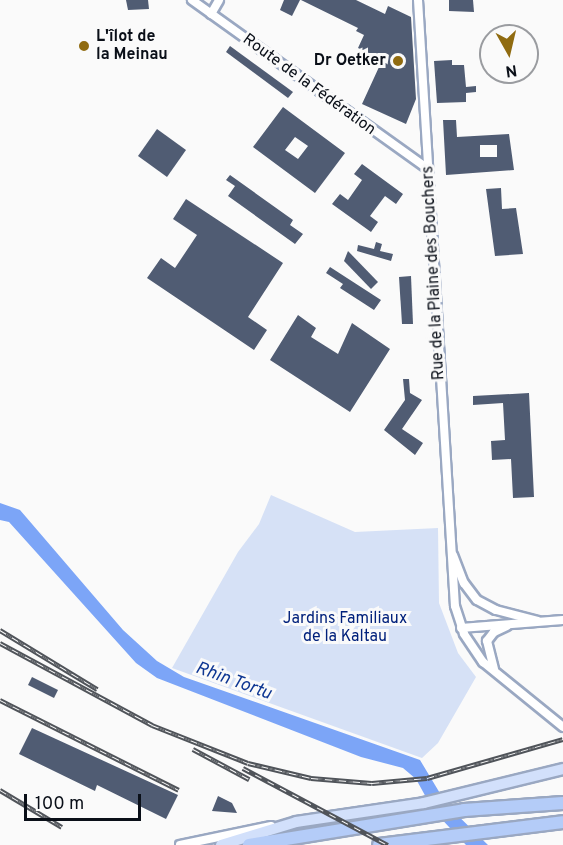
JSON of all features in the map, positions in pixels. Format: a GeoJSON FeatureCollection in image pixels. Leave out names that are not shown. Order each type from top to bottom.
{"type":"FeatureCollection","features":[{"type":"Feature","properties":{"kind":"highway"},"geometry":{"type":"LineString","coordinates":[[249,845],[464,810],[563,803]]}},
{"type":"Feature","properties":{"kind":"highway"},"geometry":{"type":"LineString","coordinates":[[379,845],[563,822]]}},
{"type":"Feature","properties":{"kind":"main road"},"geometry":{"type":"LineString","coordinates":[[221,845],[296,822],[424,803],[563,769]]}},
{"type":"Feature","properties":{"kind":"street","name":"Route de la Fédération"},"geometry":{"type":"LineString","coordinates":[[192,0],[428,169]]}},
{"type":"Feature","properties":{"kind":"street"},"geometry":{"type":"LineString","coordinates":[[211,14],[219,0]]}},
{"type":"Feature","properties":{"kind":"street","name":"Rue de la Plaine des Bouchers"},"geometry":{"type":"LineString","coordinates":[[418,0],[453,598],[461,628],[563,620]]}},
{"type":"Feature","properties":{"kind":"street","name":"Rue de la Plaine des Bouchers"},"geometry":{"type":"LineString","coordinates":[[450,546],[464,583],[477,600],[496,610],[538,621]]}},
{"type":"Feature","properties":{"kind":"street"},"geometry":{"type":"LineString","coordinates":[[497,675],[487,653],[488,638],[502,627],[538,621]]}},
{"type":"Feature","properties":{"kind":"street"},"geometry":{"type":"LineString","coordinates":[[461,628],[471,648],[497,675],[563,727]]}},
{"type":"Feature","properties":{"kind":"street"},"geometry":{"type":"LineString","coordinates":[[543,710],[563,719]]}},
{"type":"Feature","properties":{"kind":"street"},"geometry":{"type":"LineString","coordinates":[[180,845],[296,822]]}},
{"type":"Feature","properties":{"kind":"green space","name":"Jardins Familiaux de la Kaltau"},"geometry":{"type":"Polygon","coordinates":[[[271,495],[355,532],[438,528],[439,603],[458,653],[476,677],[438,743],[422,758],[172,668],[238,552],[259,524],[271,495]]]}},
{"type":"Feature","properties":{"kind":"water"},"geometry":{"type":"Polygon","coordinates":[[[0,503],[20,510],[123,630],[157,661],[184,677],[420,760],[447,805],[488,845],[466,845],[433,810],[416,779],[403,768],[361,757],[157,678],[136,663],[9,522],[0,520],[0,503]]]}},
{"type":"Feature","properties":{"kind":"building"},"geometry":{"type":"Polygon","coordinates":[[[126,0],[148,0],[149,9],[128,10],[126,0]]]}},
{"type":"Feature","properties":{"kind":"building","name":"Dr Oetker"},"geometry":{"type":"Polygon","coordinates":[[[284,0],[300,0],[292,16],[280,10],[284,0]]]}},
{"type":"Feature","properties":{"kind":"building","name":"Dr Oetker"},"geometry":{"type":"Polygon","coordinates":[[[301,0],[356,0],[385,14],[388,6],[411,17],[416,99],[406,124],[362,104],[385,54],[372,62],[371,54],[358,48],[364,35],[356,31],[358,28],[301,0]]]}},
{"type":"Feature","properties":{"kind":"building"},"geometry":{"type":"Polygon","coordinates":[[[449,0],[473,0],[474,12],[449,11],[449,0]]]}},
{"type":"Feature","properties":{"kind":"building"},"geometry":{"type":"Polygon","coordinates":[[[230,46],[293,92],[288,98],[226,52],[230,46]]]}},
{"type":"Feature","properties":{"kind":"building"},"geometry":{"type":"Polygon","coordinates":[[[452,60],[452,65],[464,65],[466,87],[476,86],[476,92],[466,93],[466,102],[437,103],[434,61],[452,60]]]}},
{"type":"Feature","properties":{"kind":"building"},"geometry":{"type":"Polygon","coordinates":[[[283,107],[345,153],[315,193],[253,147],[283,107]],[[295,137],[285,150],[298,159],[308,146],[295,137]]]}},
{"type":"Feature","properties":{"kind":"building"},"geometry":{"type":"Polygon","coordinates":[[[443,120],[456,120],[457,137],[509,134],[514,170],[446,175],[443,120]],[[480,145],[480,157],[497,157],[497,145],[480,145]]]}},
{"type":"Feature","properties":{"kind":"building"},"geometry":{"type":"Polygon","coordinates":[[[157,129],[186,150],[167,177],[138,156],[157,129]]]}},
{"type":"Feature","properties":{"kind":"building"},"geometry":{"type":"Polygon","coordinates":[[[362,164],[403,194],[396,204],[385,196],[370,216],[378,222],[371,232],[332,204],[340,194],[348,200],[362,180],[354,174],[362,164]]]}},
{"type":"Feature","properties":{"kind":"building"},"geometry":{"type":"Polygon","coordinates":[[[230,175],[293,220],[290,225],[303,234],[295,244],[228,196],[235,186],[226,180],[230,175]]]}},
{"type":"Feature","properties":{"kind":"building"},"geometry":{"type":"Polygon","coordinates":[[[501,188],[502,209],[516,208],[523,254],[495,256],[486,189],[501,188]]]}},
{"type":"Feature","properties":{"kind":"building"},"geometry":{"type":"Polygon","coordinates":[[[186,199],[283,263],[248,317],[267,330],[254,350],[147,278],[161,258],[175,268],[197,235],[173,219],[186,199]]]}},
{"type":"Feature","properties":{"kind":"building"},"geometry":{"type":"Polygon","coordinates":[[[376,242],[382,244],[380,251],[393,254],[391,261],[357,251],[358,245],[374,249],[376,242]]]}},
{"type":"Feature","properties":{"kind":"building"},"geometry":{"type":"Polygon","coordinates":[[[348,251],[378,282],[371,289],[344,261],[348,251]]]}},
{"type":"Feature","properties":{"kind":"building"},"geometry":{"type":"Polygon","coordinates":[[[330,267],[381,300],[374,310],[340,288],[343,284],[326,273],[330,267]]]}},
{"type":"Feature","properties":{"kind":"building"},"geometry":{"type":"Polygon","coordinates":[[[411,276],[413,324],[402,324],[399,277],[411,276]]]}},
{"type":"Feature","properties":{"kind":"building"},"geometry":{"type":"Polygon","coordinates":[[[298,315],[316,328],[311,337],[338,354],[352,323],[390,349],[350,412],[270,360],[298,315]]]}},
{"type":"Feature","properties":{"kind":"building"},"geometry":{"type":"Polygon","coordinates":[[[403,379],[409,379],[410,393],[422,400],[402,429],[423,443],[415,455],[384,430],[405,400],[403,379]]]}},
{"type":"Feature","properties":{"kind":"building"},"geometry":{"type":"Polygon","coordinates":[[[529,393],[534,497],[513,498],[511,459],[492,460],[491,441],[505,440],[503,403],[473,405],[473,396],[529,393]]]}},
{"type":"Feature","properties":{"kind":"building"},"geometry":{"type":"Polygon","coordinates":[[[32,677],[58,690],[54,698],[28,685],[32,677]]]}},
{"type":"Feature","properties":{"kind":"building"},"geometry":{"type":"Polygon","coordinates":[[[32,728],[178,795],[166,819],[97,785],[95,791],[19,754],[32,728]]]}},
{"type":"Feature","properties":{"kind":"building"},"geometry":{"type":"Polygon","coordinates":[[[218,796],[232,803],[237,813],[212,811],[218,796]]]}},
{"type":"Feature","properties":{"kind":"railway"},"geometry":{"type":"LineString","coordinates":[[0,630],[97,689]]}},
{"type":"Feature","properties":{"kind":"railway"},"geometry":{"type":"LineString","coordinates":[[0,643],[152,725],[248,763],[311,778],[372,783],[427,778],[563,739]]}},
{"type":"Feature","properties":{"kind":"railway"},"geometry":{"type":"LineString","coordinates":[[0,700],[179,790]]}},
{"type":"Feature","properties":{"kind":"railway"},"geometry":{"type":"LineString","coordinates":[[193,749],[249,779]]}},
{"type":"Feature","properties":{"kind":"railway"},"geometry":{"type":"LineString","coordinates":[[243,768],[388,845]]}},
{"type":"Feature","properties":{"kind":"railway"},"geometry":{"type":"LineString","coordinates":[[0,790],[62,827]]}},
{"type":"Feature","properties":{"kind":"place","name":"L'îlot de la Meinau"},"geometry":{"type":"Point","coordinates":[84,46]}},
{"type":"Feature","properties":{"kind":"place","name":"Dr Oetker"},"geometry":{"type":"Point","coordinates":[398,61]}},
{"type":"Feature","properties":{"kind":"water label","name":"Rhin Tortu"},"geometry":{"type":"Point","coordinates":[233,682]}}]}
